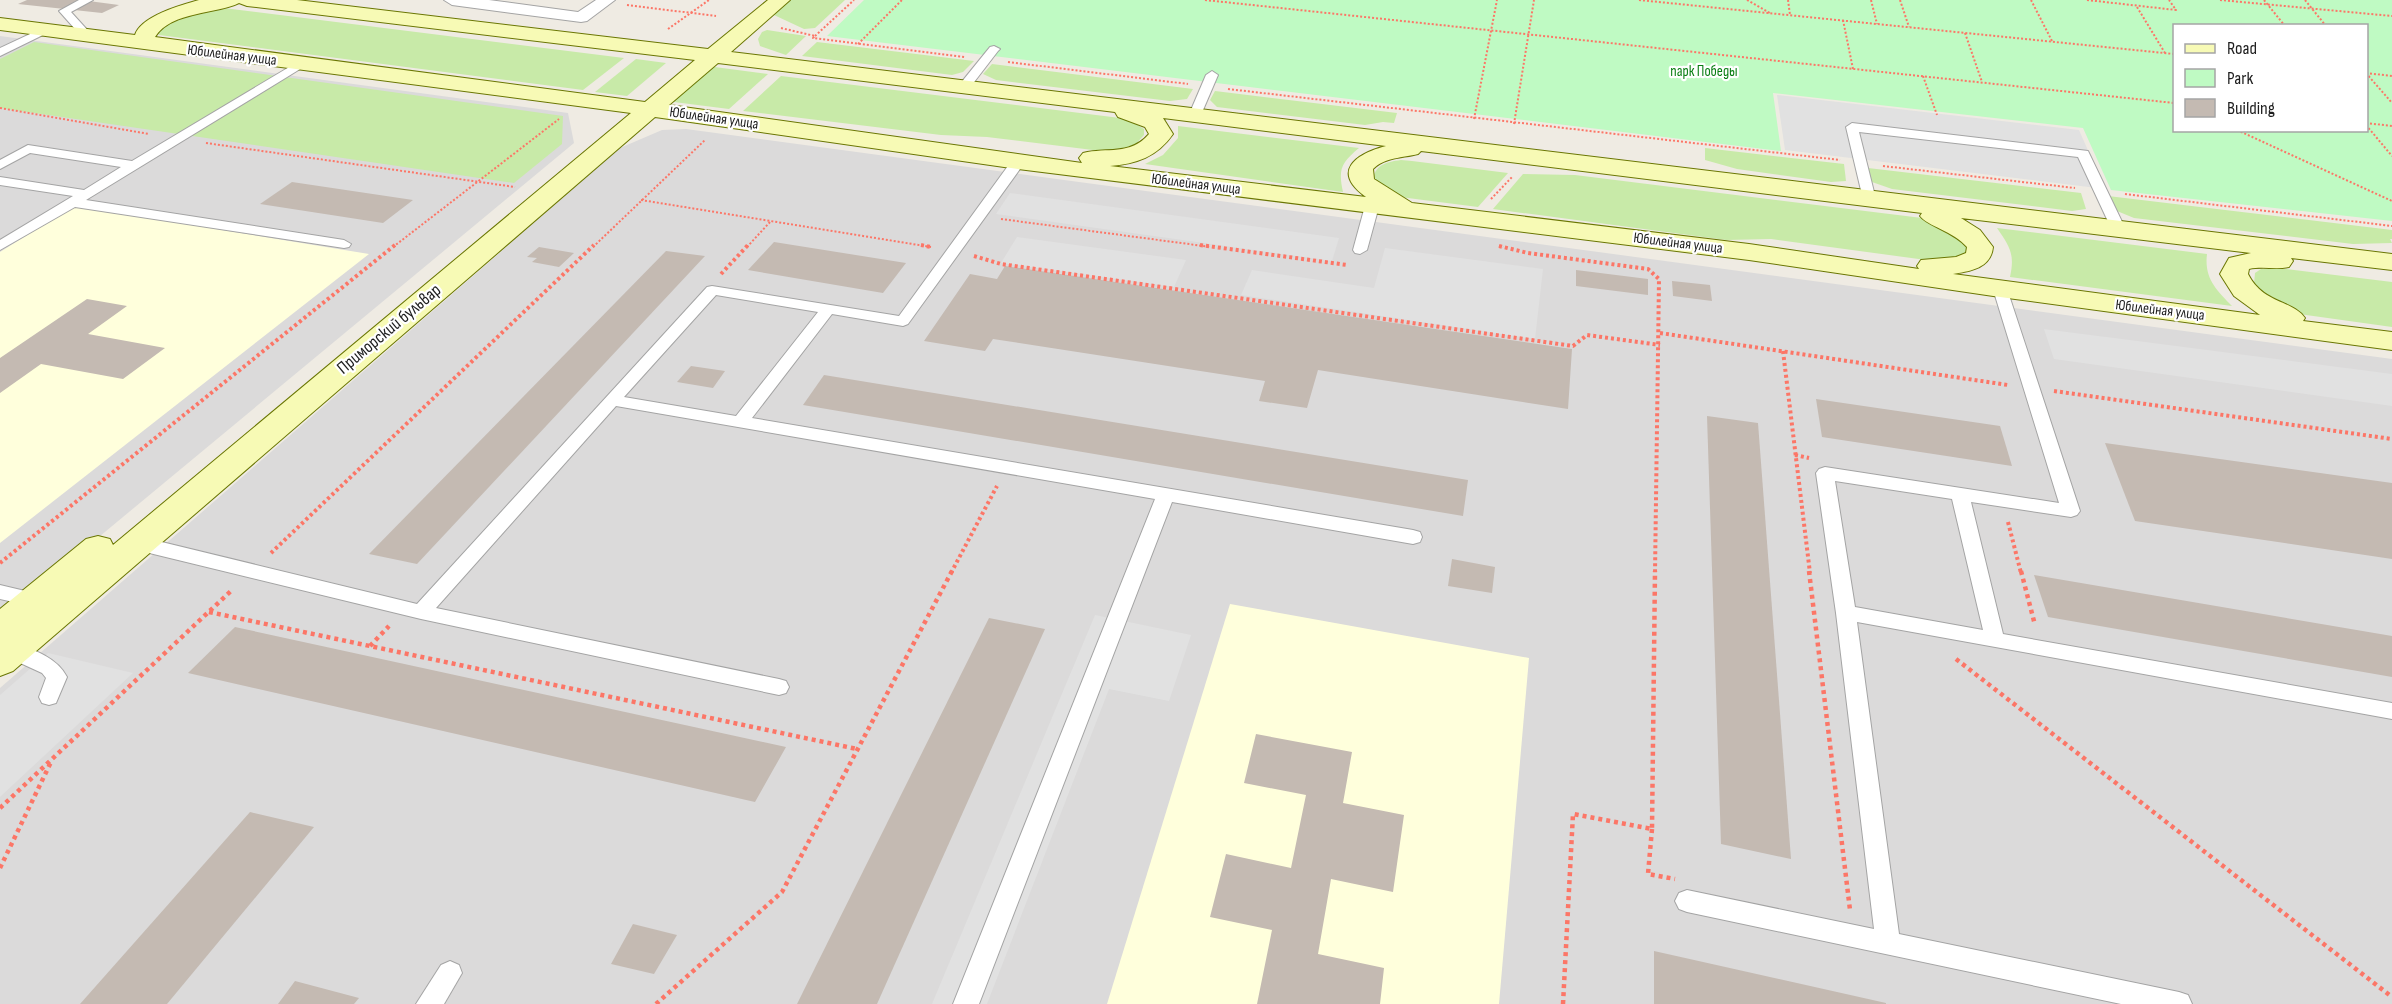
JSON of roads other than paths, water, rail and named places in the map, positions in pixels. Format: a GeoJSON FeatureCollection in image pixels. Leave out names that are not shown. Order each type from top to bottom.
{"type":"FeatureCollection","features":[{"type":"Feature","properties":{"kind":"main road"},"geometry":{"type":"LineString","coordinates":[[155,45],[146,40],[145,33],[155,24],[184,10],[231,0]]}},
{"type":"Feature","properties":{"kind":"main road"},"geometry":{"type":"LineString","coordinates":[[247,0],[713,55],[1881,202],[2392,262]]}},
{"type":"Feature","properties":{"kind":"main road"},"geometry":{"type":"LineString","coordinates":[[4,647],[35,600],[637,108],[688,52],[751,0]]}},
{"type":"Feature","properties":{"kind":"main road","name":"Приморский бульвар"},"geometry":{"type":"LineString","coordinates":[[4,647],[137,543],[637,108],[713,55],[780,0]]}},
{"type":"Feature","properties":{"kind":"main road","name":"Юбилейная улица"},"geometry":{"type":"LineString","coordinates":[[0,24],[637,108],[916,149],[1749,252],[2000,289],[2392,341]]}},
{"type":"Feature","properties":{"kind":"main road"},"geometry":{"type":"LineString","coordinates":[[916,149],[999,146],[1103,159],[1126,157],[1143,152],[1155,144],[1161,134],[1154,122],[1138,115],[1100,105]]}},
{"type":"Feature","properties":{"kind":"main road"},"geometry":{"type":"LineString","coordinates":[[1426,146],[1370,159],[1363,165],[1361,173],[1363,182],[1371,192],[1427,213]]}},
{"type":"Feature","properties":{"kind":"main road"},"geometry":{"type":"LineString","coordinates":[[1749,252],[1803,250],[1935,266],[1972,262],[1979,256],[1980,247],[1967,231],[1950,221],[1881,202]]}},
{"type":"Feature","properties":{"kind":"main road"},"geometry":{"type":"LineString","coordinates":[[2342,334],[2272,310],[2250,298],[2238,285],[2234,274],[2238,264],[2260,259],[2392,275]]}},
{"type":"Feature","properties":{"kind":"street"},"geometry":{"type":"LineString","coordinates":[[452,0],[581,17],[605,1]]}},
{"type":"Feature","properties":{"kind":"lane"},"geometry":{"type":"LineString","coordinates":[[87,36],[64,11],[88,0]]}},
{"type":"Feature","properties":{"kind":"lane"},"geometry":{"type":"LineString","coordinates":[[0,53],[45,30]]}},
{"type":"Feature","properties":{"kind":"lane"},"geometry":{"type":"LineString","coordinates":[[964,87],[994,49]]}},
{"type":"Feature","properties":{"kind":"lane"},"geometry":{"type":"LineString","coordinates":[[0,246],[301,64]]}},
{"type":"Feature","properties":{"kind":"lane"},"geometry":{"type":"LineString","coordinates":[[1194,117],[1209,81]]}},
{"type":"Feature","properties":{"kind":"lane"},"geometry":{"type":"LineString","coordinates":[[1881,202],[1859,163],[1852,127],[2083,154],[2119,230]]}},
{"type":"Feature","properties":{"kind":"lane"},"geometry":{"type":"LineString","coordinates":[[0,165],[28,149],[133,165]]}},
{"type":"Feature","properties":{"kind":"lane"},"geometry":{"type":"LineString","coordinates":[[420,612],[712,290],[903,321],[1018,162]]}},
{"type":"Feature","properties":{"kind":"lane"},"geometry":{"type":"LineString","coordinates":[[0,181],[86,194]]}},
{"type":"Feature","properties":{"kind":"lane"},"geometry":{"type":"LineString","coordinates":[[71,202],[344,244]]}},
{"type":"Feature","properties":{"kind":"lane"},"geometry":{"type":"LineString","coordinates":[[1360,250],[1372,206]]}},
{"type":"Feature","properties":{"kind":"lane"},"geometry":{"type":"LineString","coordinates":[[1888,943],[1846,614],[1825,473],[2071,512],[2000,289]]}},
{"type":"Feature","properties":{"kind":"lane"},"geometry":{"type":"LineString","coordinates":[[741,422],[828,309]]}},
{"type":"Feature","properties":{"kind":"lane"},"geometry":{"type":"LineString","coordinates":[[612,400],[1413,537]]}},
{"type":"Feature","properties":{"kind":"lane"},"geometry":{"type":"LineString","coordinates":[[1960,494],[1995,640]]}},
{"type":"Feature","properties":{"kind":"lane"},"geometry":{"type":"LineString","coordinates":[[966,1004],[1166,495]]}},
{"type":"Feature","properties":{"kind":"lane"},"geometry":{"type":"LineString","coordinates":[[137,543],[420,612],[779,687]]}},
{"type":"Feature","properties":{"kind":"lane"},"geometry":{"type":"LineString","coordinates":[[0,592],[35,600]]}},
{"type":"Feature","properties":{"kind":"lane"},"geometry":{"type":"LineString","coordinates":[[1846,614],[2392,711]]}},
{"type":"Feature","properties":{"kind":"lane"},"geometry":{"type":"LineString","coordinates":[[4,647],[49,667],[57,677],[49,697]]}},
{"type":"Feature","properties":{"kind":"lane"},"geometry":{"type":"LineString","coordinates":[[1684,890],[1888,943],[2179,1004]]}},
{"type":"Feature","properties":{"kind":"lane"},"geometry":{"type":"LineString","coordinates":[[429,1004],[450,974]]}},
{"type":"Feature","properties":{"kind":"park label","name":"парк Победы"},"geometry":{"type":"Point","coordinates":[1704,71]}}]}
